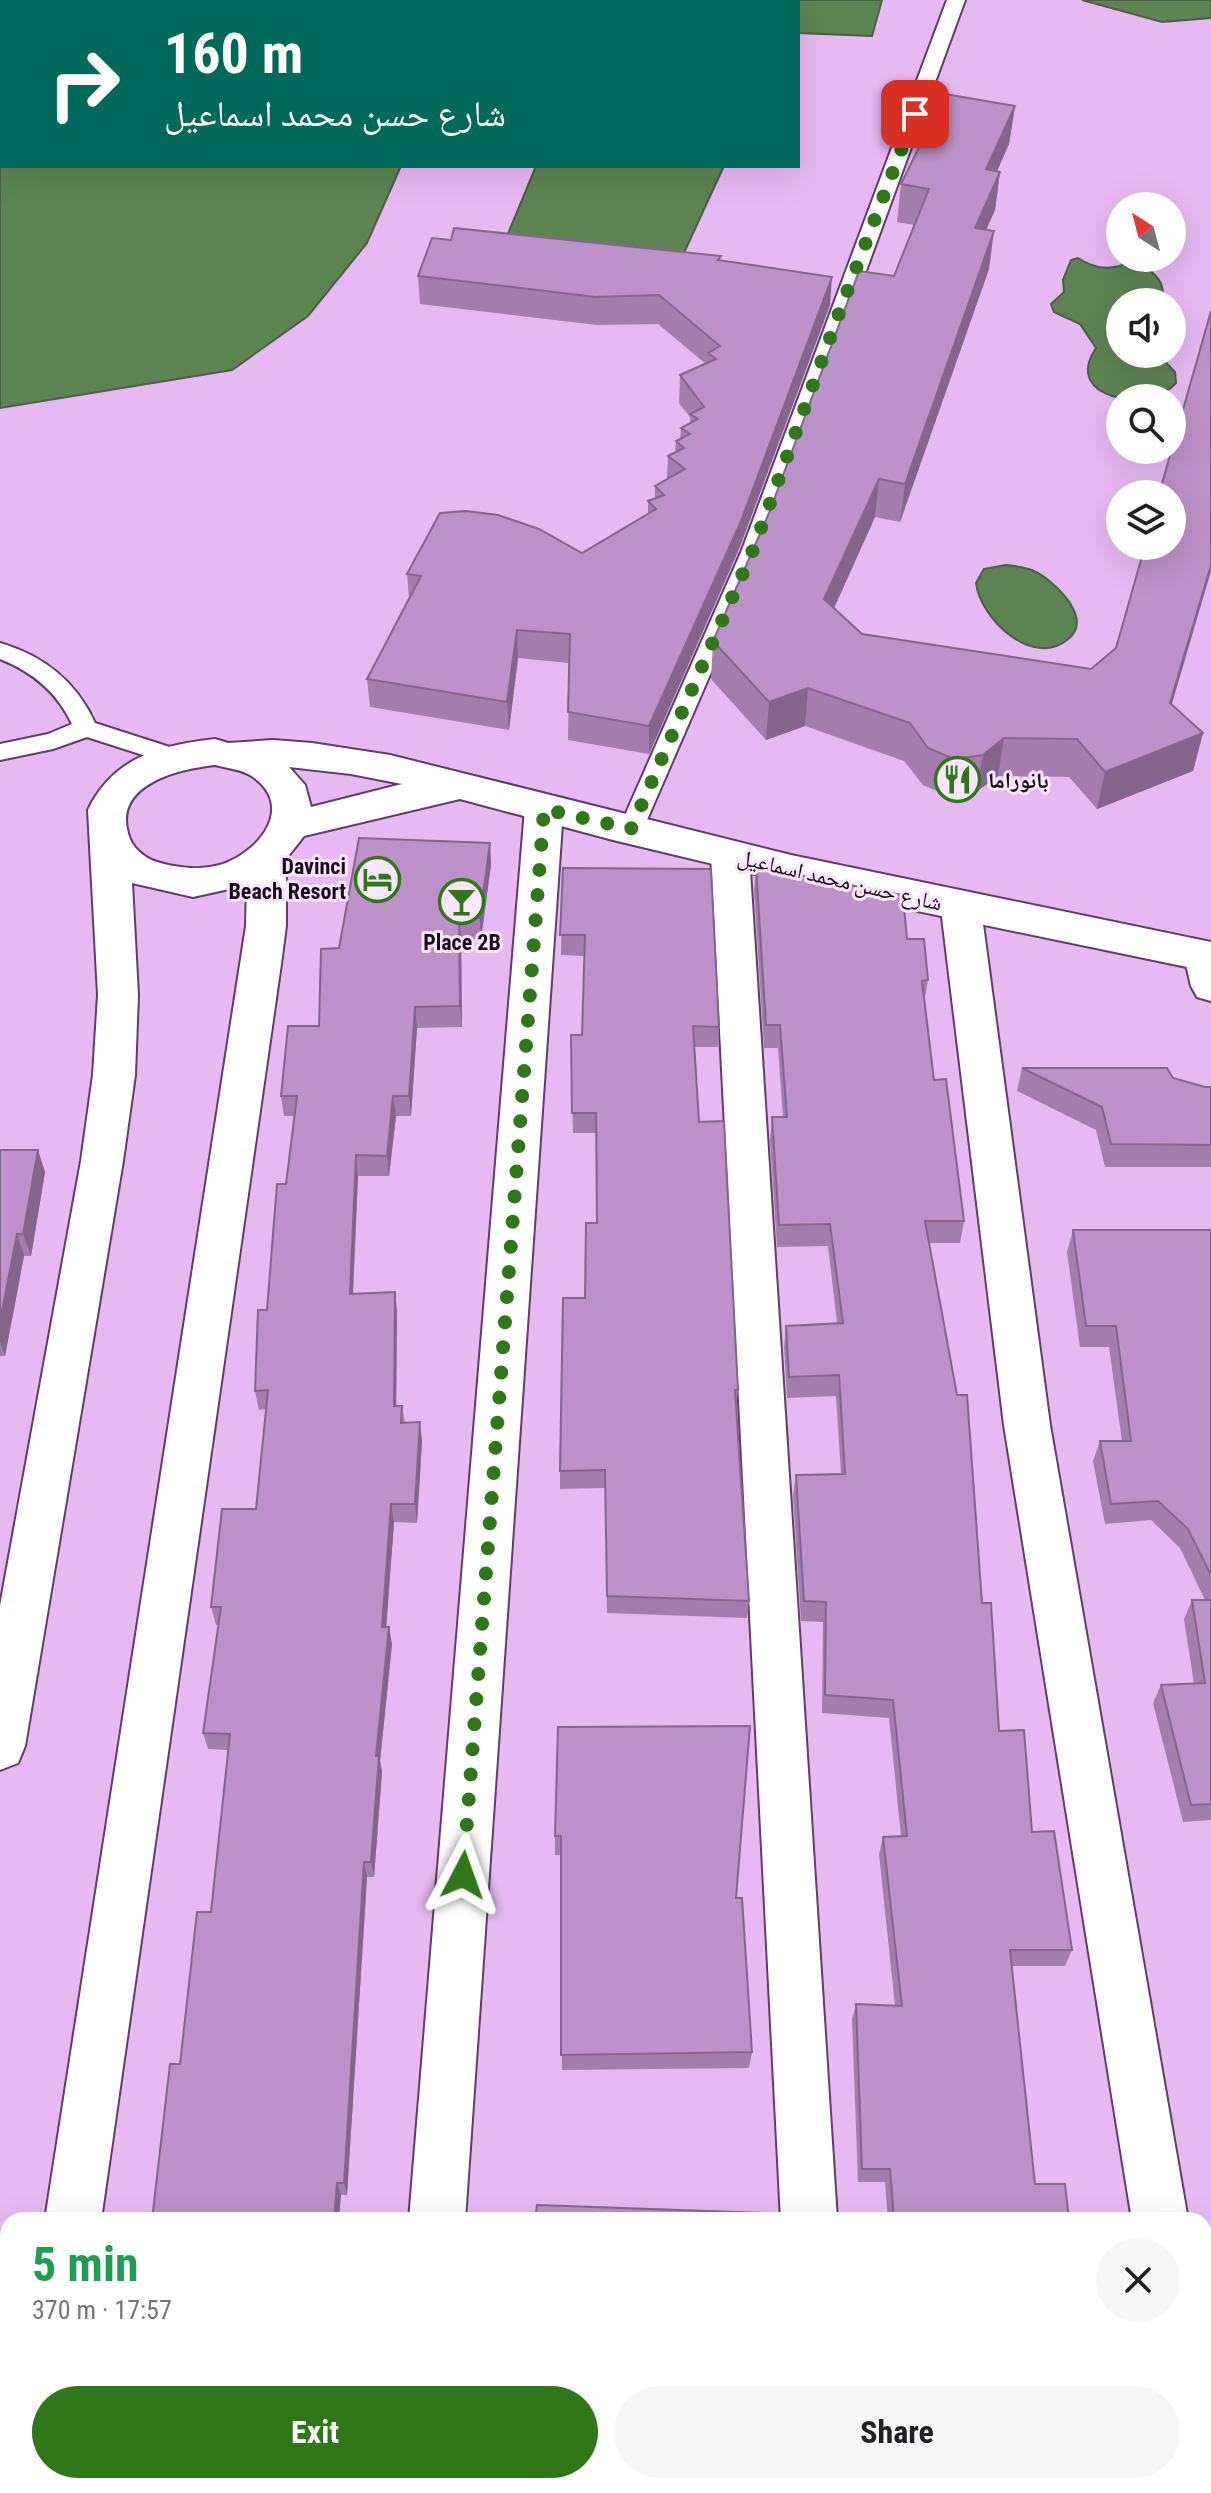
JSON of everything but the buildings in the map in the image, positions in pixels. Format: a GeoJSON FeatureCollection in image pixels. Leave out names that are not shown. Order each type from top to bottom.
{"type":"FeatureCollection","features":[{"type":"Feature","properties":{"kind":"street","name":"شارع حسن محمد اسماعيل"},"geometry":{"type":"LineString","coordinates":[[234,754],[277,751],[313,754],[472,787],[544,809],[730,855],[1209,966]]}},
{"type":"Feature","properties":{"kind":"street"},"geometry":{"type":"LineString","coordinates":[[0,1746],[102,1161],[114,1075],[118,995],[110,842],[106,822],[112,801],[127,782],[148,767],[174,757],[215,752],[234,754],[276,773],[288,788],[294,806],[279,842],[74,2212]]}},
{"type":"Feature","properties":{"kind":"street","name":"شارع حسن محمد اسماعيل"},"geometry":{"type":"LineString","coordinates":[[279,842],[399,798],[472,787]]}},
{"type":"Feature","properties":{"kind":"street"},"geometry":{"type":"LineString","coordinates":[[438,2212],[544,809]]}},
{"type":"Feature","properties":{"kind":"street"},"geometry":{"type":"LineString","coordinates":[[110,842],[122,859],[140,872],[163,880],[190,883],[218,880],[244,872],[279,842]]}},
{"type":"Feature","properties":{"kind":"street"},"geometry":{"type":"LineString","coordinates":[[730,855],[809,2212]]}},
{"type":"Feature","properties":{"kind":"street"},"geometry":{"type":"LineString","coordinates":[[961,909],[1027,1425],[1159,2212]]}},
{"type":"Feature","properties":{"kind":"lane"},"geometry":{"type":"LineString","coordinates":[[631,829],[753,550],[956,0]]}},
{"type":"Feature","properties":{"kind":"lane"},"geometry":{"type":"LineString","coordinates":[[0,651],[22,659],[53,677],[75,702],[86,728]]}},
{"type":"Feature","properties":{"kind":"lane"},"geometry":{"type":"LineString","coordinates":[[0,752],[53,741],[86,728],[174,757]]}},
{"type":"Feature","properties":{"kind":"shaded area"},"geometry":{"type":"Polygon","coordinates":[[[800,0],[882,0],[872,36],[800,33],[800,0]]]}},
{"type":"Feature","properties":{"kind":"shaded area"},"geometry":{"type":"Polygon","coordinates":[[[1082,0],[1211,0],[1211,18],[1162,22],[1082,0]]]}},
{"type":"Feature","properties":{"kind":"shaded area"},"geometry":{"type":"Polygon","coordinates":[[[0,168],[400,168],[367,243],[308,316],[232,370],[0,408],[0,168]]]}},
{"type":"Feature","properties":{"kind":"shaded area"},"geometry":{"type":"Polygon","coordinates":[[[535,168],[723,168],[683,255],[507,236],[535,168]]]}},
{"type":"Feature","properties":{"kind":"shaded area"},"geometry":{"type":"Polygon","coordinates":[[[1078,258],[1106,268],[1106,272],[1152,272],[1156,276],[1162,288],[1106,288],[1106,368],[1171,368],[1176,383],[1106,384],[1106,393],[1090,380],[1088,366],[1096,348],[1080,324],[1054,312],[1051,304],[1064,292],[1063,280],[1071,260],[1078,258]]]}},
{"type":"Feature","properties":{"kind":"shaded area"},"geometry":{"type":"Polygon","coordinates":[[[1006,565],[1036,572],[1062,592],[1075,612],[1077,622],[1067,640],[1053,647],[1039,648],[1010,635],[997,624],[987,611],[976,583],[984,569],[1006,565]]]}},
{"type":"Feature","properties":{"kind":"place","name":"بانوراما"},"geometry":{"type":"Point","coordinates":[957,780]}},
{"type":"Feature","properties":{"kind":"place","name":"Davinci Beach Resort"},"geometry":{"type":"Point","coordinates":[377,879]}},
{"type":"Feature","properties":{"kind":"place","name":"Place 2B"},"geometry":{"type":"Point","coordinates":[462,901]}},
{"type":"Feature","properties":{"kind":"route"},"geometry":{"type":"LineString","coordinates":[[463,1875],[544,809],[631,829],[753,550],[915,114]]}}]}
